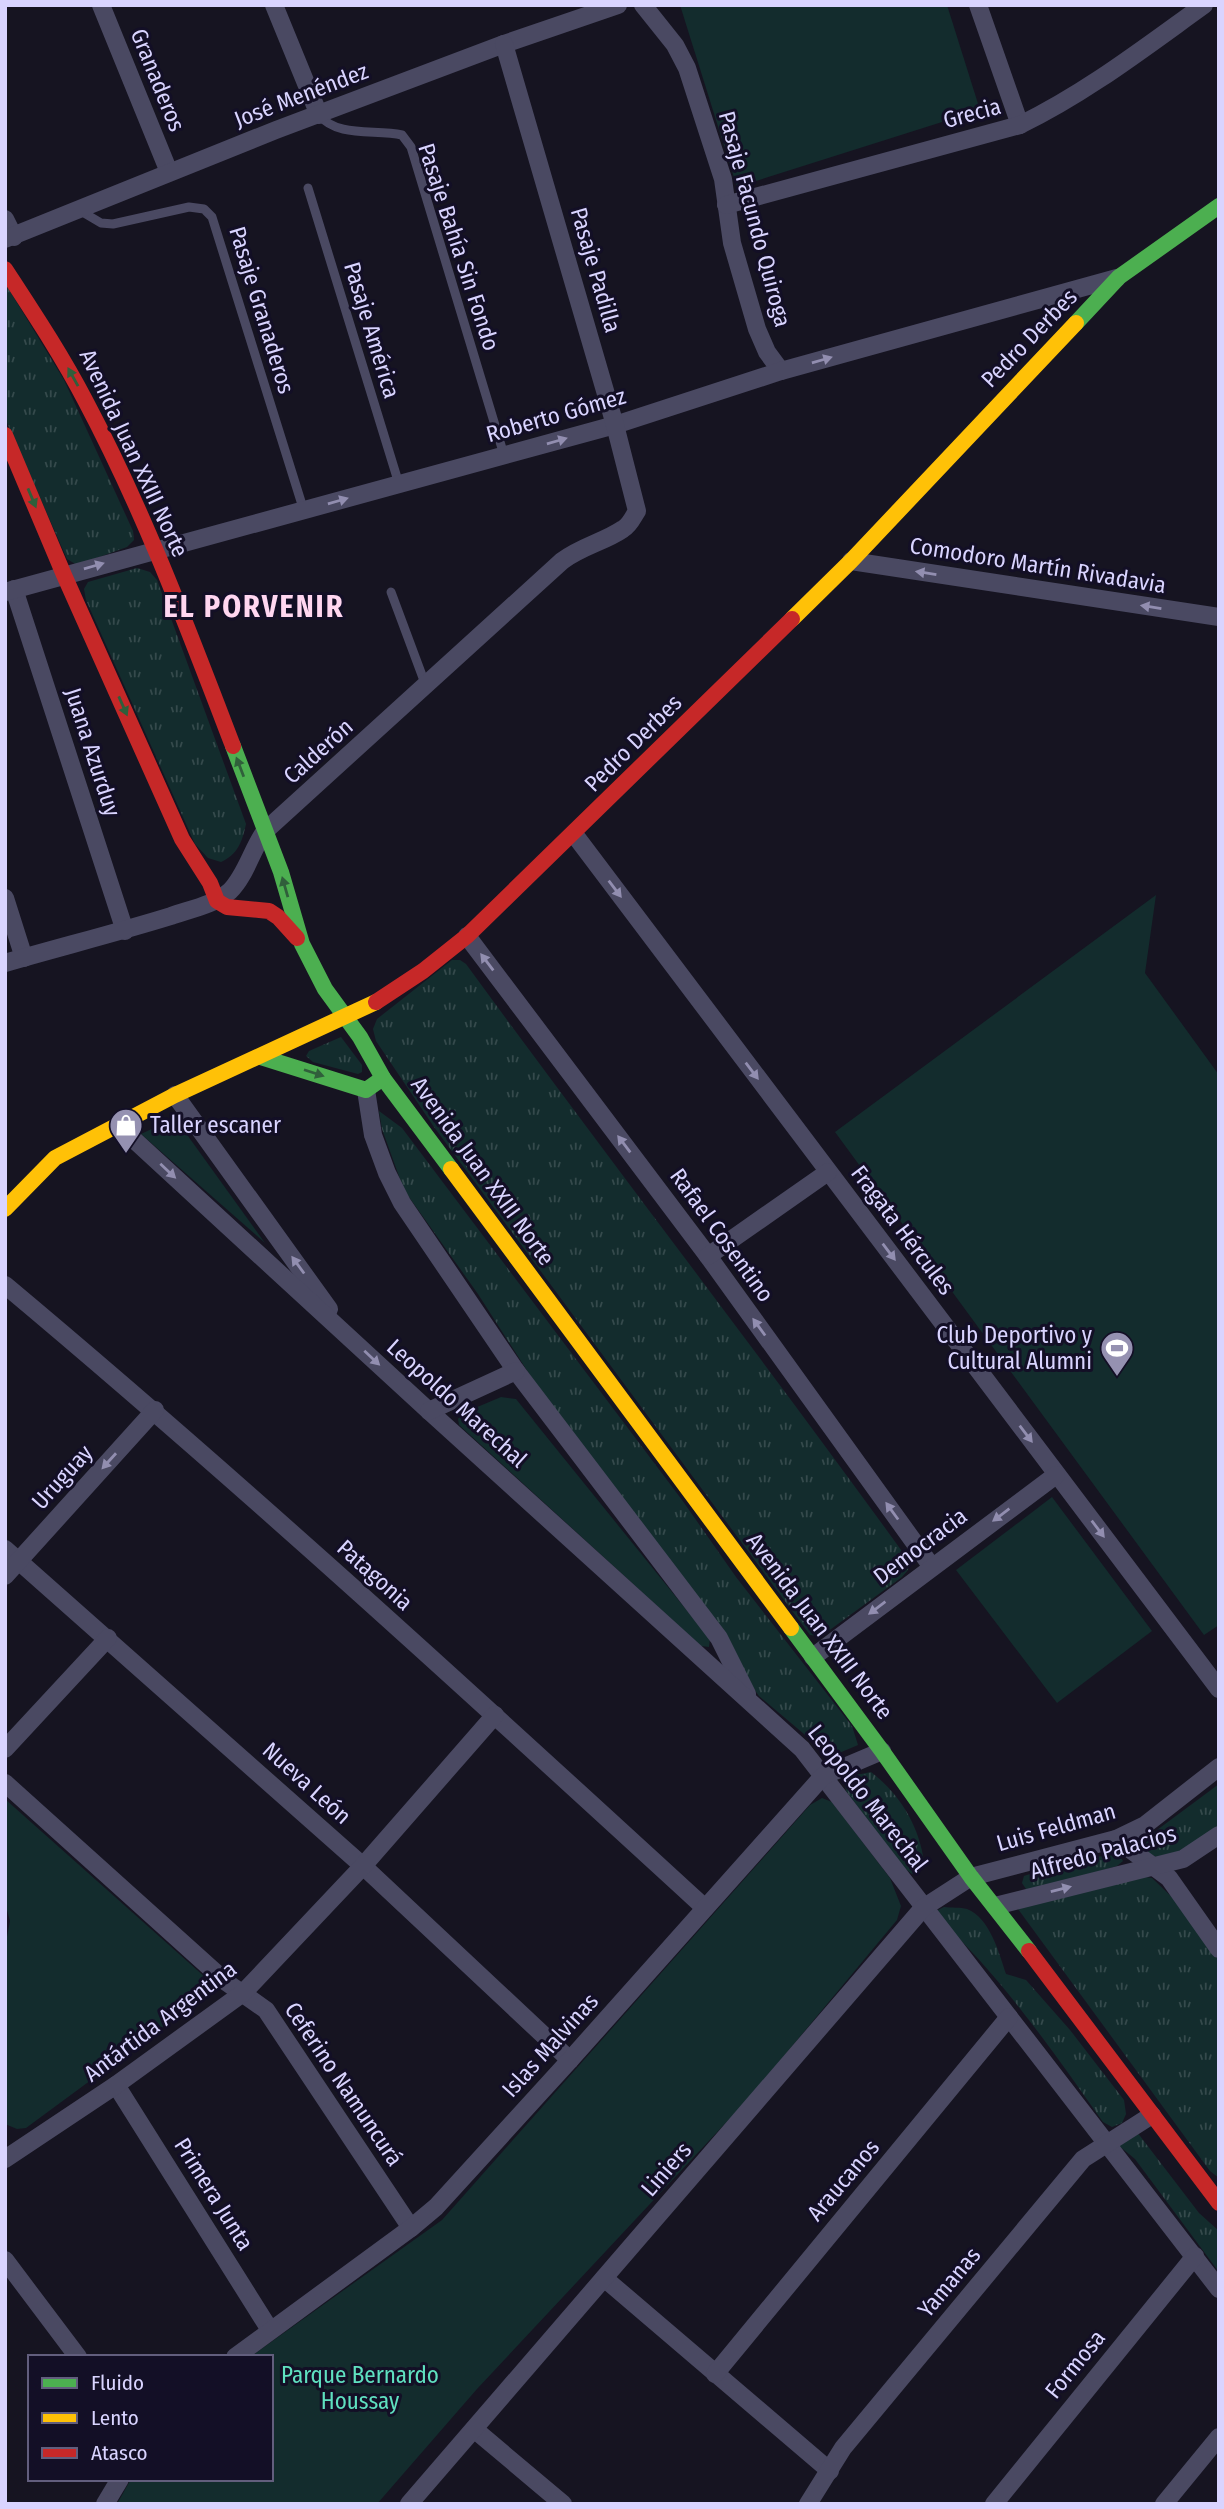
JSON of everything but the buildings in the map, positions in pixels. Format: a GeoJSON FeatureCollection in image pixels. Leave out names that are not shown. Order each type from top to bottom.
{"type":"FeatureCollection","features":[{"type":"Feature","properties":{"kind":"street","name":"Granaderos"},"geometry":{"type":"LineString","coordinates":[[101,5],[169,172]]}},
{"type":"Feature","properties":{"kind":"street"},"geometry":{"type":"LineString","coordinates":[[274,5],[319,115]]}},
{"type":"Feature","properties":{"kind":"street","name":"José Menéndez"},"geometry":{"type":"LineString","coordinates":[[10,238],[169,172],[504,44],[618,5]]}},
{"type":"Feature","properties":{"kind":"street","name":"Pasaje Facundo Quiroga"},"geometry":{"type":"LineString","coordinates":[[643,5],[675,45],[687,68],[723,179],[732,243],[757,329],[767,352],[781,372]]}},
{"type":"Feature","properties":{"kind":"street"},"geometry":{"type":"LineString","coordinates":[[978,5],[1020,125]]}},
{"type":"Feature","properties":{"kind":"street","name":"Grecia"},"geometry":{"type":"LineString","coordinates":[[726,205],[1020,125],[1061,105],[1098,81],[1204,5]]}},
{"type":"Feature","properties":{"kind":"street","name":"Pasaje Padilla"},"geometry":{"type":"LineString","coordinates":[[504,44],[615,425],[637,511]]}},
{"type":"Feature","properties":{"kind":"street","name":"Pedro Derbes"},"geometry":{"type":"LineString","coordinates":[[5,1209],[55,1158],[175,1095],[378,1001],[423,971],[467,936],[575,834],[851,561],[1119,277],[1219,206]]}},
{"type":"Feature","properties":{"kind":"street"},"geometry":{"type":"LineString","coordinates":[[5,219],[10,238]]}},
{"type":"Feature","properties":{"kind":"street","name":"Avenida Juan XXIII Norte"},"geometry":{"type":"LineString","coordinates":[[5,269],[48,333],[94,417],[155,549],[281,872],[302,944],[325,989],[360,1037],[383,1078],[813,1657],[971,1877],[1217,2197]]}},
{"type":"Feature","properties":{"kind":"street","name":"Roberto Gómez"},"geometry":{"type":"LineString","coordinates":[[10,590],[615,425],[781,372],[1119,277]]}},
{"type":"Feature","properties":{"kind":"street"},"geometry":{"type":"LineString","coordinates":[[5,435],[64,575],[182,839],[210,883],[217,901]]}},
{"type":"Feature","properties":{"kind":"street","name":"Calderón"},"geometry":{"type":"LineString","coordinates":[[5,963],[217,901],[232,889],[241,877],[265,831],[562,561],[576,550],[625,529],[637,511]]}},
{"type":"Feature","properties":{"kind":"street","name":"Comodoro Martín Rivadavia"},"geometry":{"type":"LineString","coordinates":[[851,561],[1219,617]]}},
{"type":"Feature","properties":{"kind":"street","name":"Juana Azurduy"},"geometry":{"type":"LineString","coordinates":[[10,590],[125,930]]}},
{"type":"Feature","properties":{"kind":"street","name":"Fragata Hércules"},"geometry":{"type":"LineString","coordinates":[[575,834],[1219,1689]]}},
{"type":"Feature","properties":{"kind":"street"},"geometry":{"type":"LineString","coordinates":[[5,898],[24,958]]}},
{"type":"Feature","properties":{"kind":"street","name":"Avenida Juan XXIII Norte"},"geometry":{"type":"LineString","coordinates":[[217,901],[227,907],[269,911],[278,917],[302,944]]}},
{"type":"Feature","properties":{"kind":"street","name":"Rafael Cosentino"},"geometry":{"type":"LineString","coordinates":[[467,936],[708,1256],[932,1567]]}},
{"type":"Feature","properties":{"kind":"street"},"geometry":{"type":"LineString","coordinates":[[261,1057],[366,1090],[373,1135],[402,1203],[516,1371],[719,1638],[752,1703]]}},
{"type":"Feature","properties":{"kind":"street","name":"Avenida Juan XXIII Norte"},"geometry":{"type":"LineString","coordinates":[[366,1090],[383,1078]]}},
{"type":"Feature","properties":{"kind":"street","name":"Leopoldo Marechal"},"geometry":{"type":"LineString","coordinates":[[175,1095],[352,1340]]}},
{"type":"Feature","properties":{"kind":"street","name":"Leopoldo Marechal"},"geometry":{"type":"LineString","coordinates":[[118,1125],[802,1749],[1219,2289]]}},
{"type":"Feature","properties":{"kind":"street"},"geometry":{"type":"LineString","coordinates":[[708,1256],[828,1172]]}},
{"type":"Feature","properties":{"kind":"street","name":"Patagonia"},"geometry":{"type":"LineString","coordinates":[[5,1285],[155,1410],[495,1715],[705,1908]]}},
{"type":"Feature","properties":{"kind":"street"},"geometry":{"type":"LineString","coordinates":[[429,1410],[516,1371]]}},
{"type":"Feature","properties":{"kind":"street","name":"Uruguay"},"geometry":{"type":"LineString","coordinates":[[5,1576],[155,1410]]}},
{"type":"Feature","properties":{"kind":"street","name":"Democracia"},"geometry":{"type":"LineString","coordinates":[[813,1657],[1056,1475]]}},
{"type":"Feature","properties":{"kind":"street","name":"Nueva León"},"geometry":{"type":"LineString","coordinates":[[5,1549],[108,1637],[363,1866],[570,2060]]}},
{"type":"Feature","properties":{"kind":"street"},"geometry":{"type":"LineString","coordinates":[[5,1749],[108,1637]]}},
{"type":"Feature","properties":{"kind":"street","name":"Antártida Argentina"},"geometry":{"type":"LineString","coordinates":[[9,2152],[116,2085],[243,1993],[363,1866],[495,1715]]}},
{"type":"Feature","properties":{"kind":"street","name":"Islas Malvinas"},"geometry":{"type":"LineString","coordinates":[[238,2355],[436,2207],[823,1776],[882,1751]]}},
{"type":"Feature","properties":{"kind":"street","name":"Luis Feldman"},"geometry":{"type":"LineString","coordinates":[[971,1877],[1116,1839],[1144,1825],[1219,1767]]}},
{"type":"Feature","properties":{"kind":"street","name":"Ceferino Namuncurá"},"geometry":{"type":"LineString","coordinates":[[5,1783],[226,1982],[266,2010],[411,2228]]}},
{"type":"Feature","properties":{"kind":"street","name":"Alfredo Palacios"},"geometry":{"type":"LineString","coordinates":[[995,1906],[1183,1859],[1219,1835]]}},
{"type":"Feature","properties":{"kind":"street"},"geometry":{"type":"LineString","coordinates":[[1116,1839],[1169,1878],[1219,1949]]}},
{"type":"Feature","properties":{"kind":"street","name":"Liniers"},"geometry":{"type":"LineString","coordinates":[[409,2504],[923,1908],[971,1877]]}},
{"type":"Feature","properties":{"kind":"street","name":"Araucanos"},"geometry":{"type":"LineString","coordinates":[[715,2374],[1009,2017]]}},
{"type":"Feature","properties":{"kind":"street","name":"Primera Junta"},"geometry":{"type":"LineString","coordinates":[[116,2085],[270,2330]]}},
{"type":"Feature","properties":{"kind":"street","name":"Yamanas"},"geometry":{"type":"LineString","coordinates":[[809,2503],[843,2448],[1083,2159],[1152,2115]]}},
{"type":"Feature","properties":{"kind":"street","name":"Formosa"},"geometry":{"type":"LineString","coordinates":[[994,2504],[1195,2256]]}},
{"type":"Feature","properties":{"kind":"street"},"geometry":{"type":"LineString","coordinates":[[5,2260],[76,2355]]}},
{"type":"Feature","properties":{"kind":"street"},"geometry":{"type":"LineString","coordinates":[[604,2278],[830,2471]]}},
{"type":"Feature","properties":{"kind":"street"},"geometry":{"type":"LineString","coordinates":[[474,2430],[563,2504]]}},
{"type":"Feature","properties":{"kind":"street"},"geometry":{"type":"LineString","coordinates":[[1164,2504],[1219,2437]]}},
{"type":"Feature","properties":{"kind":"street"},"geometry":{"type":"LineString","coordinates":[[105,2504],[119,2481]]}},
{"type":"Feature","properties":{"kind":"lane","name":"Pasaje Bahía Sin Fondo"},"geometry":{"type":"LineString","coordinates":[[319,115],[327,124],[338,129],[401,135],[411,147],[504,456]]}},
{"type":"Feature","properties":{"kind":"lane","name":"Pasaje América"},"geometry":{"type":"LineString","coordinates":[[308,188],[399,484]]}},
{"type":"Feature","properties":{"kind":"lane","name":"Pasaje Granaderos"},"geometry":{"type":"LineString","coordinates":[[79,210],[101,223],[113,224],[189,207],[204,209],[212,217],[304,511]]}},
{"type":"Feature","properties":{"kind":"lane"},"geometry":{"type":"LineString","coordinates":[[391,592],[426,686]]}},
{"type":"Feature","properties":{"kind":"green space"},"geometry":{"type":"Polygon","coordinates":[[[680,5],[947,5],[980,110],[737,187],[680,5]]]}},
{"type":"Feature","properties":{"kind":"green space"},"geometry":{"type":"Polygon","coordinates":[[[5,283],[64,380],[133,531],[134,540],[127,547],[77,565],[67,559],[5,418],[5,283]]]}},
{"type":"Feature","properties":{"kind":"green space"},"geometry":{"type":"Polygon","coordinates":[[[137,568],[150,572],[157,580],[246,824],[238,847],[221,862],[208,858],[195,844],[86,600],[84,589],[88,582],[137,568]]]}},
{"type":"Feature","properties":{"kind":"green space","name":"Club Deportivo y Cultural Alumni"},"geometry":{"type":"Polygon","coordinates":[[[1156,895],[1145,973],[1219,1075],[1219,1625],[1204,1635],[835,1132],[1156,895]]]}},
{"type":"Feature","properties":{"kind":"green space"},"geometry":{"type":"Polygon","coordinates":[[[452,960],[460,960],[466,964],[909,1561],[908,1570],[902,1577],[827,1632],[817,1636],[810,1635],[434,1127],[376,1041],[373,1029],[377,1019],[452,960]]]}},
{"type":"Feature","properties":{"kind":"green space"},"geometry":{"type":"Polygon","coordinates":[[[341,1037],[362,1065],[362,1072],[358,1074],[313,1062],[306,1056],[309,1051],[341,1037]]]}},
{"type":"Feature","properties":{"kind":"green space"},"geometry":{"type":"Polygon","coordinates":[[[379,1111],[402,1128],[682,1500],[736,1577],[852,1726],[858,1745],[839,1753],[817,1745],[759,1696],[553,1411],[478,1294],[404,1190],[382,1129],[379,1111]]]}},
{"type":"Feature","properties":{"kind":"green space"},"geometry":{"type":"Polygon","coordinates":[[[175,1118],[265,1243],[141,1134],[175,1118]]]}},
{"type":"Feature","properties":{"kind":"green space"},"geometry":{"type":"Polygon","coordinates":[[[501,1397],[516,1399],[710,1639],[709,1647],[701,1646],[459,1425],[458,1419],[463,1413],[501,1397]]]}},
{"type":"Feature","properties":{"kind":"green space"},"geometry":{"type":"Polygon","coordinates":[[[1052,1497],[1152,1631],[1057,1703],[956,1570],[1052,1497]]]}},
{"type":"Feature","properties":{"kind":"green space"},"geometry":{"type":"Polygon","coordinates":[[[871,1772],[891,1790],[913,1824],[924,1862],[919,1871],[912,1874],[904,1868],[846,1791],[845,1784],[856,1775],[871,1772]]]}},
{"type":"Feature","properties":{"kind":"green space"},"geometry":{"type":"Polygon","coordinates":[[[1219,1784],[1219,1827],[1164,1860],[1146,1853],[1146,1843],[1153,1833],[1219,1784]]]}},
{"type":"Feature","properties":{"kind":"green space","name":"Parque Bernardo Houssay"},"geometry":{"type":"Polygon","coordinates":[[[822,1798],[832,1802],[890,1878],[901,1906],[897,1920],[749,2098],[477,2389],[377,2504],[117,2504],[130,2481],[273,2481],[273,2355],[253,2355],[442,2220],[810,1805],[822,1798]]]}},
{"type":"Feature","properties":{"kind":"green space"},"geometry":{"type":"Polygon","coordinates":[[[5,1799],[206,1978],[210,1987],[205,1996],[26,2128],[17,2129],[5,2124],[5,1947],[10,1921],[5,1903],[5,1799]]]}},
{"type":"Feature","properties":{"kind":"green space"},"geometry":{"type":"Polygon","coordinates":[[[1119,1855],[1123,1861],[1117,1866],[1036,1890],[1026,1889],[1022,1883],[1024,1876],[1079,1858],[1119,1855]]]}},
{"type":"Feature","properties":{"kind":"green space"},"geometry":{"type":"Polygon","coordinates":[[[1140,1876],[1152,1878],[1178,1903],[1219,1961],[1219,2178],[1210,2171],[1015,1905],[1140,1876]]]}},
{"type":"Feature","properties":{"kind":"green space"},"geometry":{"type":"Polygon","coordinates":[[[944,1907],[967,1909],[982,1920],[992,1937],[1006,1974],[1026,1980],[1070,2030],[1124,2100],[1126,2114],[1122,2123],[1112,2127],[1103,2122],[1004,1989],[936,1916],[936,1911],[944,1907]]]}},
{"type":"Feature","properties":{"kind":"green space"},"geometry":{"type":"Polygon","coordinates":[[[1137,2132],[1199,2213],[1219,2231],[1219,2272],[1135,2159],[1118,2145],[1137,2132]]]}},
{"type":"Feature","properties":{"kind":"traffic: fast"},"geometry":{"type":"LineString","coordinates":[[1076,323],[1119,277],[1219,206]]}},
{"type":"Feature","properties":{"kind":"traffic: fast"},"geometry":{"type":"LineString","coordinates":[[233,746],[281,872],[302,944],[325,989],[360,1037],[383,1078],[451,1169]]}},
{"type":"Feature","properties":{"kind":"traffic: fast"},"geometry":{"type":"LineString","coordinates":[[261,1057],[366,1090],[383,1078]]}},
{"type":"Feature","properties":{"kind":"traffic: fast"},"geometry":{"type":"LineString","coordinates":[[791,1628],[971,1877],[1029,1951]]}},
{"type":"Feature","properties":{"kind":"traffic: slow"},"geometry":{"type":"LineString","coordinates":[[792,619],[851,561],[1076,323]]}},
{"type":"Feature","properties":{"kind":"traffic: slow"},"geometry":{"type":"LineString","coordinates":[[5,1209],[55,1158],[175,1095],[376,1002]]}},
{"type":"Feature","properties":{"kind":"traffic: slow"},"geometry":{"type":"LineString","coordinates":[[451,1169],[791,1628]]}},
{"type":"Feature","properties":{"kind":"traffic: jam"},"geometry":{"type":"LineString","coordinates":[[5,269],[66,366],[127,484],[233,746]]}},
{"type":"Feature","properties":{"kind":"traffic: jam"},"geometry":{"type":"LineString","coordinates":[[5,435],[64,575],[182,839],[210,883],[217,901],[227,907],[269,911],[297,938]]}},
{"type":"Feature","properties":{"kind":"traffic: jam"},"geometry":{"type":"LineString","coordinates":[[376,1002],[423,971],[467,936],[792,619]]}},
{"type":"Feature","properties":{"kind":"traffic: jam"},"geometry":{"type":"LineString","coordinates":[[1029,1951],[1219,2203]]}},
{"type":"Feature","properties":{"kind":"place","name":"Taller escaner"},"geometry":{"type":"Point","coordinates":[126,1155]}},
{"type":"Feature","properties":{"kind":"place","name":"Club Deportivo y Cultural Alumni"},"geometry":{"type":"Point","coordinates":[1117,1378]}},
{"type":"Feature","properties":{"kind":"district","name":"EL PORVENIR"},"geometry":{"type":"Point","coordinates":[254,607]}}]}
